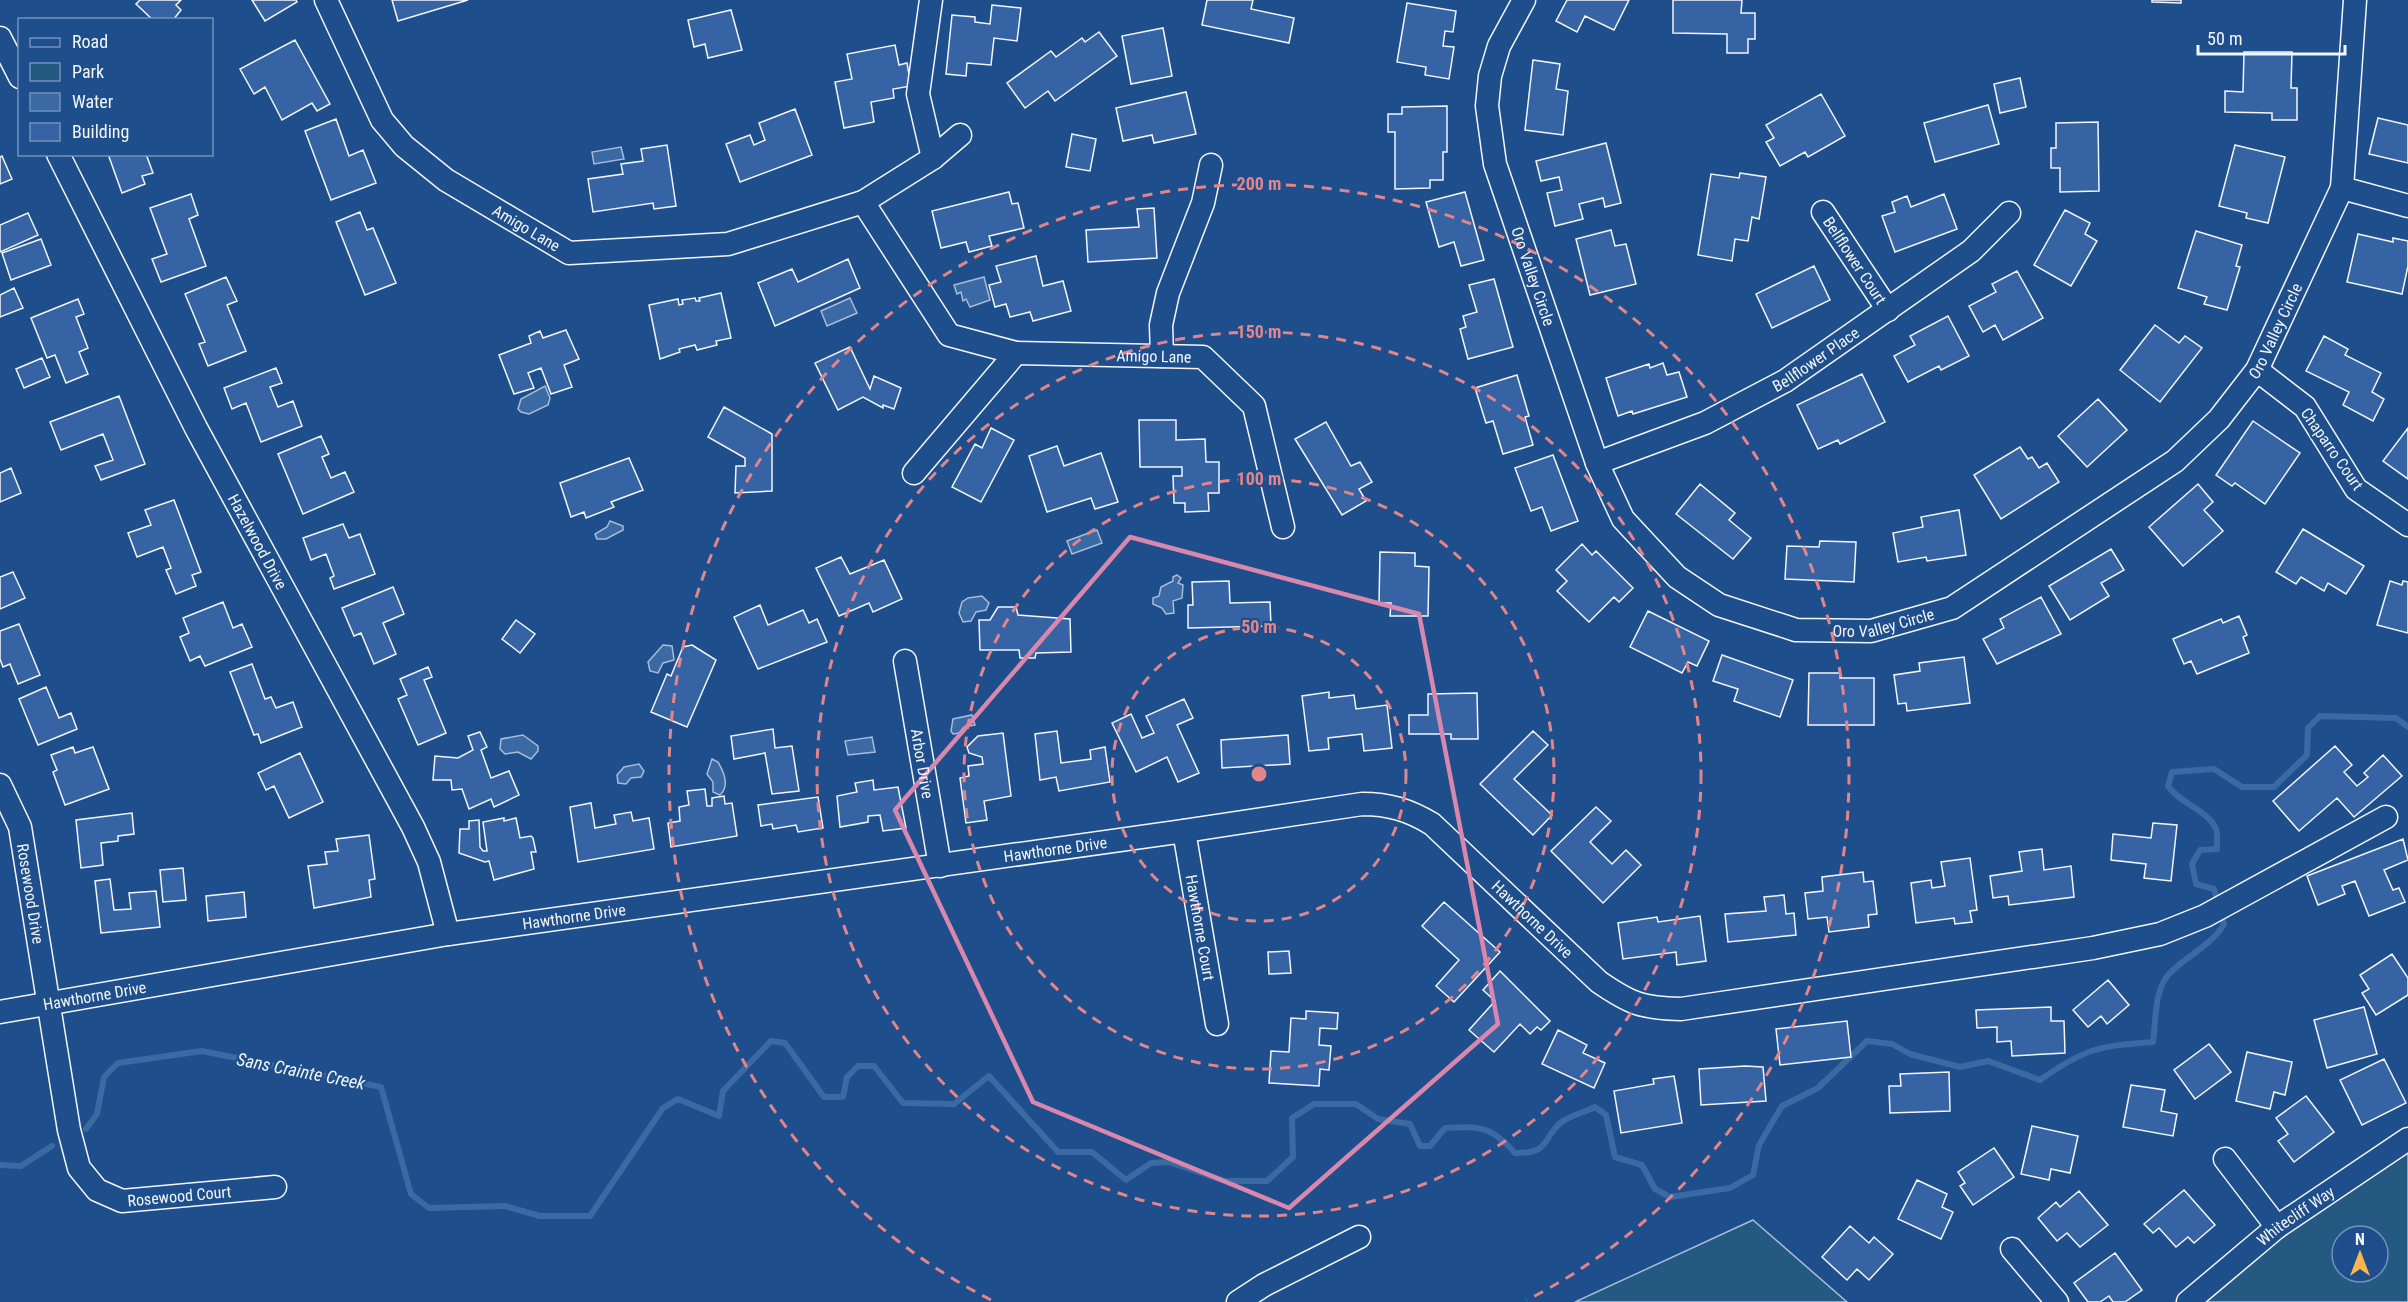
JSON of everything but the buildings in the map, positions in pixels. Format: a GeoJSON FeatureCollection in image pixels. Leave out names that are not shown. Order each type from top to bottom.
{"type":"FeatureCollection","features":[{"type":"Feature","properties":{"kind":"street","name":"Amigo Lane"},"geometry":{"type":"LineString","coordinates":[[326,0],[382,120],[404,146],[446,180],[569,253],[728,244],[863,202],[933,158],[960,135]]}},
{"type":"Feature","properties":{"kind":"street"},"geometry":{"type":"LineString","coordinates":[[930,0],[918,94],[933,158]]}},
{"type":"Feature","properties":{"kind":"street","name":"Oro Valley Circle"},"geometry":{"type":"LineString","coordinates":[[1524,0],[1499,46],[1490,76],[1487,106],[1495,164],[1597,463],[1623,519],[1677,577],[1719,605],[1796,630],[1871,632],[1952,608],[2175,461],[2220,419],[2257,370],[2342,188],[2355,0]]}},
{"type":"Feature","properties":{"kind":"street"},"geometry":{"type":"LineString","coordinates":[[0,38],[18,73]]}},
{"type":"Feature","properties":{"kind":"street","name":"Hazelwood Drive"},"geometry":{"type":"LineString","coordinates":[[59,156],[196,429],[413,827],[429,862],[448,934]]}},
{"type":"Feature","properties":{"kind":"street"},"geometry":{"type":"LineString","coordinates":[[1162,357],[1161,325],[1168,293],[1203,203],[1211,165]]}},
{"type":"Feature","properties":{"kind":"street"},"geometry":{"type":"LineString","coordinates":[[2342,188],[2408,206]]}},
{"type":"Feature","properties":{"kind":"street","name":"Amigo Lane"},"geometry":{"type":"LineString","coordinates":[[863,202],[949,334],[1016,353],[1203,357],[1254,406],[1283,527]]}},
{"type":"Feature","properties":{"kind":"street","name":"Bellflower Court"},"geometry":{"type":"LineString","coordinates":[[1823,212],[1888,310]]}},
{"type":"Feature","properties":{"kind":"street","name":"Bellflower Place"},"geometry":{"type":"LineString","coordinates":[[1597,463],[1705,423],[1776,387],[1971,251],[2009,213]]}},
{"type":"Feature","properties":{"kind":"street"},"geometry":{"type":"LineString","coordinates":[[914,473],[1016,353]]}},
{"type":"Feature","properties":{"kind":"street","name":"Chaparro Court"},"geometry":{"type":"LineString","coordinates":[[2257,370],[2305,407],[2356,489],[2408,525]]}},
{"type":"Feature","properties":{"kind":"street","name":"Arbor Drive"},"geometry":{"type":"LineString","coordinates":[[905,661],[940,866]]}},
{"type":"Feature","properties":{"kind":"street","name":"Rosewood Drive"},"geometry":{"type":"LineString","coordinates":[[0,785],[20,826],[50,1006]]}},
{"type":"Feature","properties":{"kind":"street","name":"Hawthorne Drive"},"geometry":{"type":"LineString","coordinates":[[0,1012],[50,1006],[448,934],[940,866],[1362,804],[1384,804],[1411,811],[1432,824],[1599,982],[1627,1001],[1651,1008],[1681,1010],[2043,955],[2160,934],[2205,916],[2232,899],[2386,817]]}},
{"type":"Feature","properties":{"kind":"street","name":"Hawthorne Court"},"geometry":{"type":"LineString","coordinates":[[1184,831],[1217,1024]]}},
{"type":"Feature","properties":{"kind":"street","name":"Rosewood Court"},"geometry":{"type":"LineString","coordinates":[[50,1006],[71,1139],[79,1168],[98,1190],[122,1201],[275,1187]]}},
{"type":"Feature","properties":{"kind":"street","name":"Whitecliff Way"},"geometry":{"type":"LineString","coordinates":[[2188,1302],[2277,1227],[2408,1139]]}},
{"type":"Feature","properties":{"kind":"street"},"geometry":{"type":"LineString","coordinates":[[2225,1159],[2277,1227]]}},
{"type":"Feature","properties":{"kind":"street"},"geometry":{"type":"LineString","coordinates":[[1238,1302],[1264,1285],[1359,1237]]}},
{"type":"Feature","properties":{"kind":"street"},"geometry":{"type":"LineString","coordinates":[[2012,1249],[2057,1302]]}},
{"type":"Feature","properties":{"kind":"highlighted area"},"geometry":{"type":"Polygon","coordinates":[[[1130,537],[1419,614],[1498,1024],[1289,1208],[1033,1102],[895,810],[1130,537]]]}},
{"type":"Feature","properties":{"kind":"green space"},"geometry":{"type":"Polygon","coordinates":[[[2408,1139],[2408,1302],[2188,1302],[2408,1139]]]}},
{"type":"Feature","properties":{"kind":"green space"},"geometry":{"type":"Polygon","coordinates":[[[1753,1220],[1847,1302],[1575,1302],[1753,1220]]]}},
{"type":"Feature","properties":{"kind":"water"},"geometry":{"type":"Polygon","coordinates":[[[621,147],[624,159],[594,164],[592,152],[621,147]]]}},
{"type":"Feature","properties":{"kind":"water"},"geometry":{"type":"Polygon","coordinates":[[[984,277],[990,300],[970,307],[966,299],[963,301],[961,292],[957,294],[954,285],[984,277]]]}},
{"type":"Feature","properties":{"kind":"water"},"geometry":{"type":"Polygon","coordinates":[[[850,298],[857,313],[827,326],[821,311],[850,298]]]}},
{"type":"Feature","properties":{"kind":"water"},"geometry":{"type":"Polygon","coordinates":[[[545,386],[550,398],[548,405],[529,414],[518,409],[521,399],[545,386]]]}},
{"type":"Feature","properties":{"kind":"water"},"geometry":{"type":"Polygon","coordinates":[[[610,521],[623,526],[623,530],[606,539],[597,539],[595,534],[607,527],[610,521]]]}},
{"type":"Feature","properties":{"kind":"water"},"geometry":{"type":"Polygon","coordinates":[[[1097,530],[1102,543],[1072,554],[1067,541],[1097,530]]]}},
{"type":"Feature","properties":{"kind":"water"},"geometry":{"type":"Polygon","coordinates":[[[1177,575],[1181,578],[1178,583],[1183,585],[1182,598],[1173,601],[1174,613],[1166,614],[1162,608],[1153,604],[1153,598],[1159,596],[1161,587],[1173,581],[1173,577],[1177,575]]]}},
{"type":"Feature","properties":{"kind":"water"},"geometry":{"type":"Polygon","coordinates":[[[982,596],[989,603],[986,610],[976,612],[971,621],[963,622],[959,613],[962,602],[968,598],[982,596]]]}},
{"type":"Feature","properties":{"kind":"water"},"geometry":{"type":"Polygon","coordinates":[[[663,645],[672,646],[674,660],[663,663],[658,673],[650,671],[648,662],[663,645]]]}},
{"type":"Feature","properties":{"kind":"water"},"geometry":{"type":"Polygon","coordinates":[[[972,715],[975,725],[964,727],[959,733],[953,734],[951,731],[953,719],[972,715]]]}},
{"type":"Feature","properties":{"kind":"water"},"geometry":{"type":"Polygon","coordinates":[[[523,735],[538,746],[538,751],[531,759],[518,752],[505,754],[500,749],[501,739],[523,735]]]}},
{"type":"Feature","properties":{"kind":"water"},"geometry":{"type":"Polygon","coordinates":[[[872,737],[875,752],[848,755],[845,741],[872,737]]]}},
{"type":"Feature","properties":{"kind":"water"},"geometry":{"type":"Polygon","coordinates":[[[712,759],[718,762],[725,779],[725,787],[720,795],[713,792],[713,782],[707,774],[712,759]]]}},
{"type":"Feature","properties":{"kind":"water"},"geometry":{"type":"Polygon","coordinates":[[[639,764],[644,771],[641,777],[631,778],[626,784],[618,783],[617,775],[624,767],[639,764]]]}},
{"type":"Feature","properties":{"kind":"waterway","name":"Sans Crainte Creek"},"geometry":{"type":"LineString","coordinates":[[86,1129],[97,1114],[104,1077],[118,1063],[202,1051],[381,1087],[411,1194],[429,1208],[505,1206],[540,1216],[590,1216],[663,1108],[678,1099],[719,1116],[723,1091],[771,1041],[785,1043],[824,1097],[843,1097],[847,1077],[858,1066],[874,1066],[903,1103],[954,1104],[989,1076],[1058,1152],[1092,1152],[1126,1180],[1151,1163],[1169,1162],[1225,1181],[1267,1181],[1293,1157],[1292,1118],[1314,1104],[1356,1104],[1378,1119],[1410,1124],[1420,1146],[1430,1146],[1445,1128],[1467,1127],[1492,1133],[1515,1153],[1535,1151],[1545,1143],[1563,1121],[1595,1107],[1606,1115],[1615,1157],[1642,1165],[1655,1189],[1670,1197],[1730,1188],[1753,1175],[1759,1145],[1782,1106],[1818,1088],[1867,1041],[1892,1044],[1910,1054],[1960,1067],[1988,1061],[2040,1080],[2069,1061],[2093,1050],[2153,1042],[2156,1006],[2164,981],[2169,974],[2212,939],[2224,924],[2214,889],[2196,884],[2192,864],[2200,850],[2217,849],[2216,829],[2207,817],[2168,786],[2172,772],[2214,769],[2242,787],[2274,787],[2307,755],[2308,728],[2320,716],[2396,718],[2408,727]]}},
{"type":"Feature","properties":{"kind":"waterway","name":"Sans Crainte Creek"},"geometry":{"type":"LineString","coordinates":[[0,1165],[21,1166],[52,1146]]}}]}
